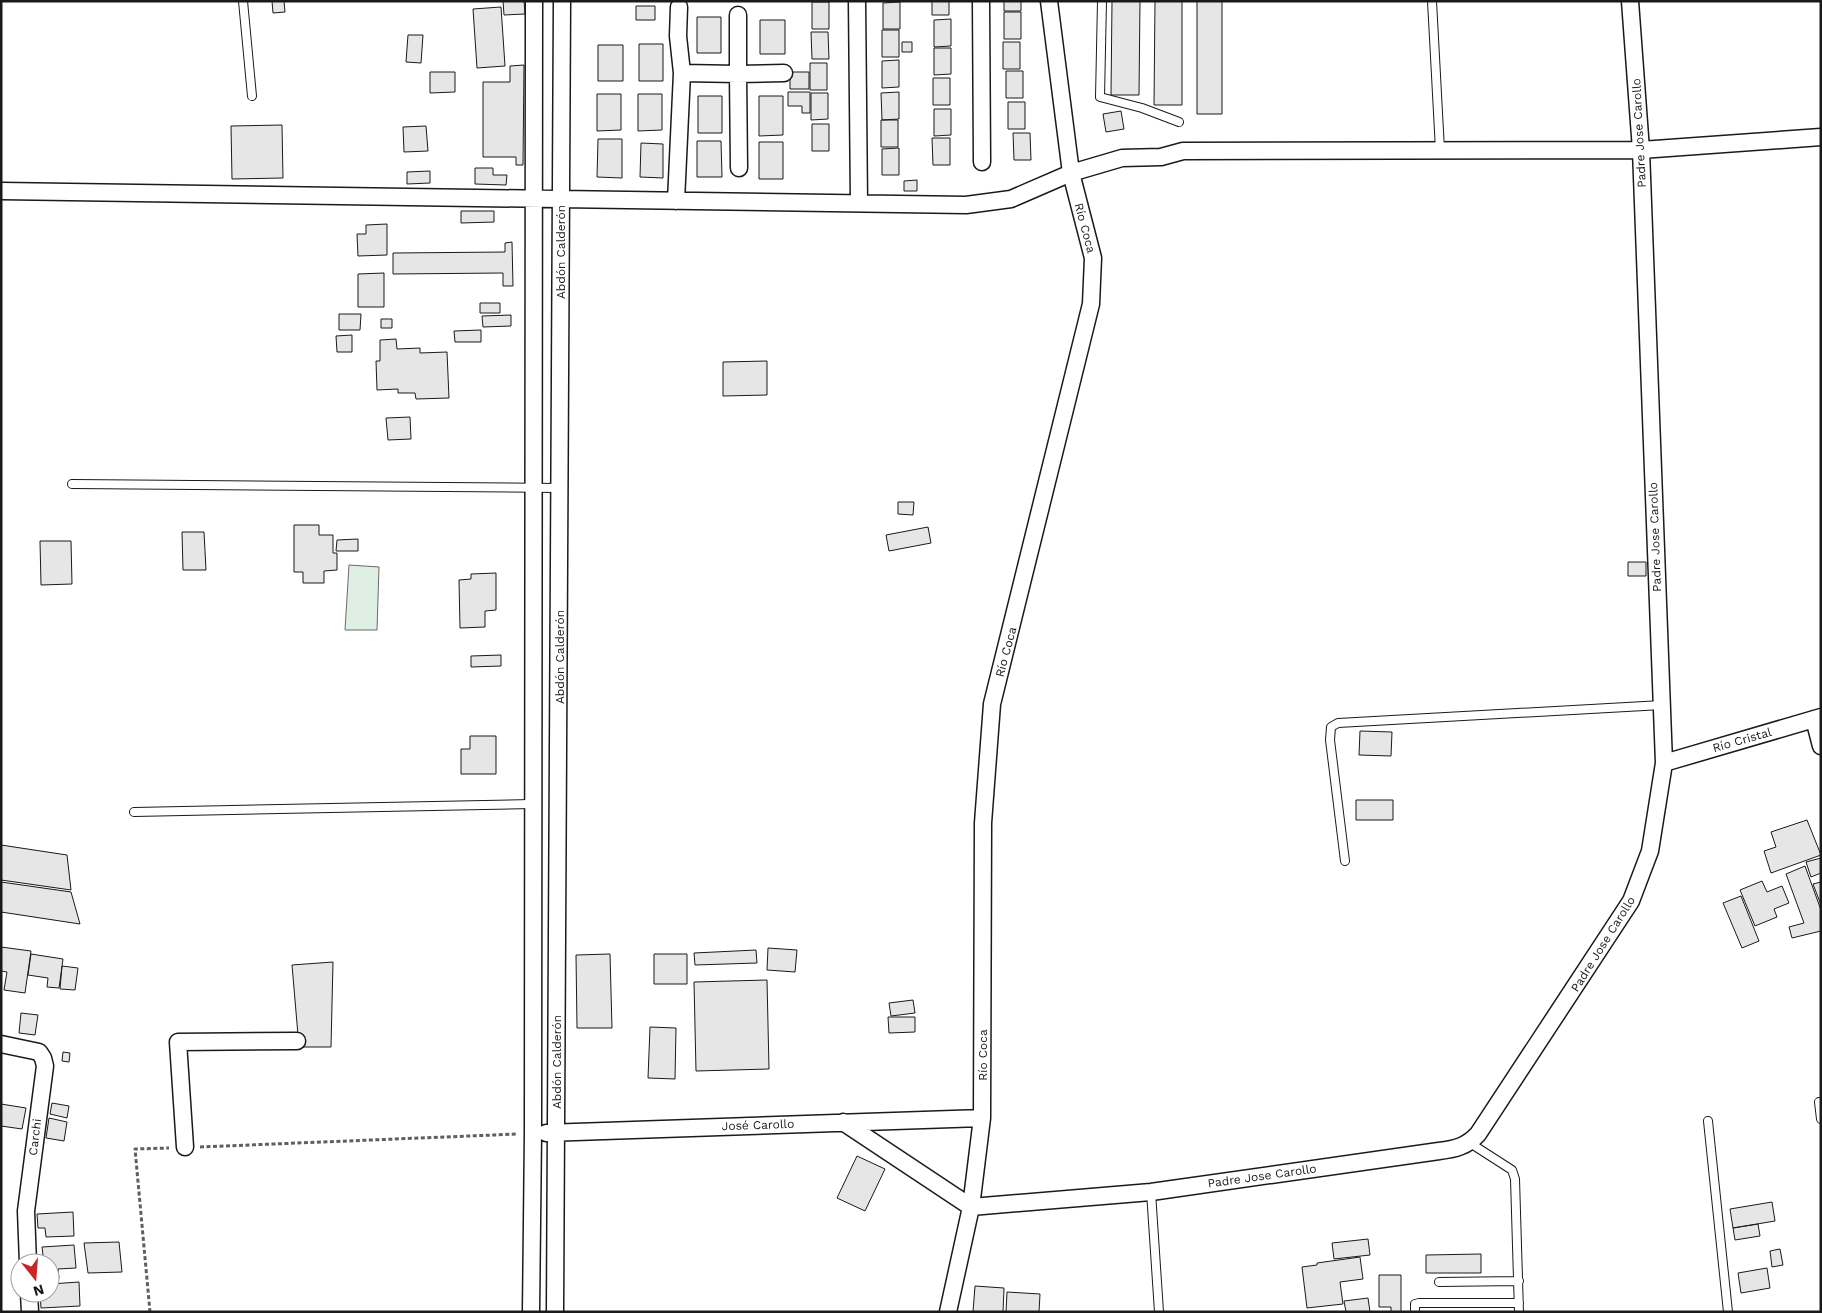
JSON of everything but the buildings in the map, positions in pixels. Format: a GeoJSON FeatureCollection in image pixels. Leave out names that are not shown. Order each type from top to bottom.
{"type":"FeatureCollection","features":[{"type":"Feature","properties":{"kind":"street","name":"Abdón Calderón"},"geometry":{"type":"LineString","coordinates":[[531,1312],[533,1133],[534,1]]}},
{"type":"Feature","properties":{"kind":"street","name":"Abdón Calderón"},"geometry":{"type":"LineString","coordinates":[[555,1312],[561,488],[562,1]]}},
{"type":"Feature","properties":{"kind":"street"},"geometry":{"type":"LineString","coordinates":[[857,1],[859,203]]}},
{"type":"Feature","properties":{"kind":"street"},"geometry":{"type":"LineString","coordinates":[[981,1],[982,162]]}},
{"type":"Feature","properties":{"kind":"street","name":"Río Coca"},"geometry":{"type":"LineString","coordinates":[[948,1312],[971,1207],[982,1118],[984,823],[992,704],[1091,304],[1093,258],[1071,173],[1049,1]]}},
{"type":"Feature","properties":{"kind":"street","name":"Padre Jose Carollo"},"geometry":{"type":"LineString","coordinates":[[971,1207],[1151,1192],[1439,1151],[1458,1148],[1470,1143],[1478,1134],[1586,974],[1631,901],[1650,851],[1664,763],[1641,150],[1630,1]]}},
{"type":"Feature","properties":{"kind":"street"},"geometry":{"type":"LineString","coordinates":[[676,201],[682,73],[678,36],[680,7]]}},
{"type":"Feature","properties":{"kind":"street"},"geometry":{"type":"LineString","coordinates":[[738,15],[739,168]]}},
{"type":"Feature","properties":{"kind":"street"},"geometry":{"type":"LineString","coordinates":[[682,73],[784,73]]}},
{"type":"Feature","properties":{"kind":"street"},"geometry":{"type":"LineString","coordinates":[[1,191],[966,204],[1011,200],[1071,173],[1122,158],[1161,157],[1183,150],[1641,150],[1821,136]]}},
{"type":"Feature","properties":{"kind":"street"},"geometry":{"type":"LineString","coordinates":[[1817,718],[1821,746]]}},
{"type":"Feature","properties":{"kind":"street","name":"Río Cristal"},"geometry":{"type":"LineString","coordinates":[[1664,763],[1817,718]]}},
{"type":"Feature","properties":{"kind":"street"},"geometry":{"type":"LineString","coordinates":[[185,1147],[178,1042],[297,1041]]}},
{"type":"Feature","properties":{"kind":"street","name":"Carchi"},"geometry":{"type":"LineString","coordinates":[[1,1044],[39,1052],[45,1066],[26,1211],[28,1253]]}},
{"type":"Feature","properties":{"kind":"street","name":"José Carollo"},"geometry":{"type":"LineString","coordinates":[[533,1133],[982,1118]]}},
{"type":"Feature","properties":{"kind":"street"},"geometry":{"type":"LineString","coordinates":[[843,1122],[971,1207]]}},
{"type":"Feature","properties":{"kind":"lane"},"geometry":{"type":"LineString","coordinates":[[243,1],[252,96]]}},
{"type":"Feature","properties":{"kind":"lane"},"geometry":{"type":"LineString","coordinates":[[1102,1],[1100,97],[1142,108],[1179,122]]}},
{"type":"Feature","properties":{"kind":"lane"},"geometry":{"type":"LineString","coordinates":[[1432,1],[1440,150]]}},
{"type":"Feature","properties":{"kind":"lane"},"geometry":{"type":"LineString","coordinates":[[72,484],[561,488]]}},
{"type":"Feature","properties":{"kind":"lane"},"geometry":{"type":"LineString","coordinates":[[1345,861],[1330,740],[1331,727],[1338,723],[1662,705]]}},
{"type":"Feature","properties":{"kind":"lane"},"geometry":{"type":"LineString","coordinates":[[134,812],[532,804]]}},
{"type":"Feature","properties":{"kind":"lane"},"geometry":{"type":"LineString","coordinates":[[1818,1102],[1821,1119]]}},
{"type":"Feature","properties":{"kind":"lane"},"geometry":{"type":"LineString","coordinates":[[1708,1121],[1728,1312]]}},
{"type":"Feature","properties":{"kind":"lane"},"geometry":{"type":"LineString","coordinates":[[1470,1143],[1512,1170],[1515,1178],[1519,1312]]}},
{"type":"Feature","properties":{"kind":"lane"},"geometry":{"type":"LineString","coordinates":[[1151,1192],[1159,1312]]}},
{"type":"Feature","properties":{"kind":"lane"},"geometry":{"type":"LineString","coordinates":[[1439,1282],[1519,1281]]}},
{"type":"Feature","properties":{"kind":"lane"},"geometry":{"type":"LineString","coordinates":[[1415,1312],[1415,1304],[1419,1303],[1519,1303]]}},
{"type":"Feature","properties":{"kind":"path"},"geometry":{"type":"LineString","coordinates":[[150,1312],[135,1149],[533,1133]]}},
{"type":"Feature","properties":{"kind":"green space"},"geometry":{"type":"Polygon","coordinates":[[[349,565],[379,567],[377,630],[345,630],[349,565]]]}}]}
